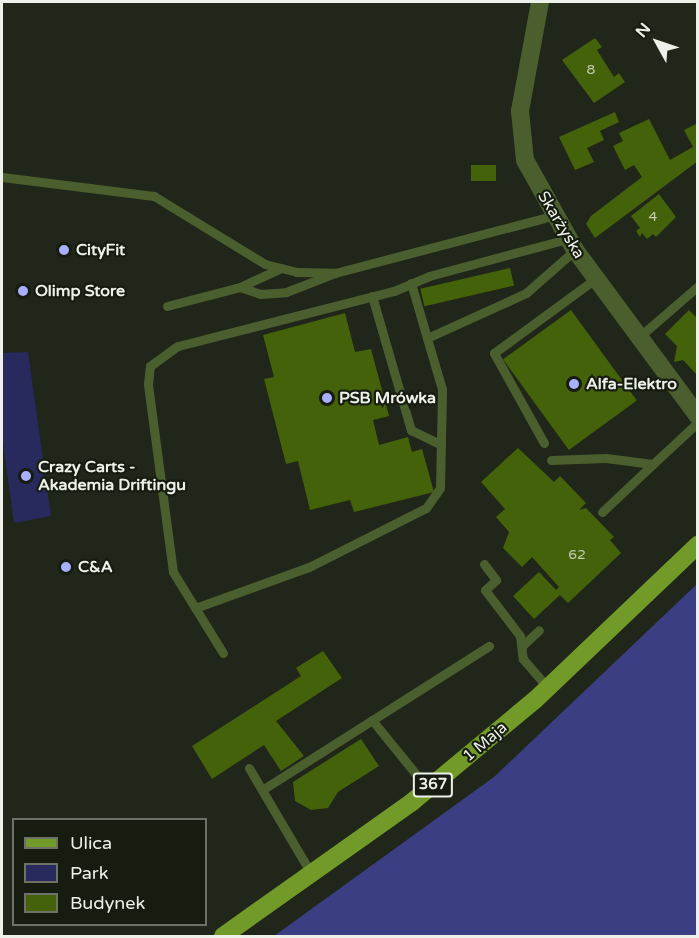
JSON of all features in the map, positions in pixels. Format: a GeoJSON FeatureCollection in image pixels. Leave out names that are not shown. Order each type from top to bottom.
{"type":"FeatureCollection","features":[{"type":"Feature","properties":{"kind":"main road","name":"1 Maja"},"geometry":{"type":"LineString","coordinates":[[223,936],[312,875],[428,789],[548,688],[698,545]]}},
{"type":"Feature","properties":{"kind":"street","name":"Skarżyska"},"geometry":{"type":"LineString","coordinates":[[540,2],[520,111],[525,160],[552,216],[698,416]]}},
{"type":"Feature","properties":{"kind":"lane"},"geometry":{"type":"LineString","coordinates":[[2,177],[120,190],[163,200],[254,258],[281,268],[335,273]]}},
{"type":"Feature","properties":{"kind":"lane"},"geometry":{"type":"LineString","coordinates":[[240,287],[270,294],[335,273],[552,216]]}},
{"type":"Feature","properties":{"kind":"lane"},"geometry":{"type":"LineString","coordinates":[[223,652],[173,572],[148,384],[150,366],[178,346],[571,244]]}},
{"type":"Feature","properties":{"kind":"lane"},"geometry":{"type":"LineString","coordinates":[[427,338],[526,293],[571,244]]}},
{"type":"Feature","properties":{"kind":"lane"},"geometry":{"type":"LineString","coordinates":[[167,306],[240,287],[281,268]]}},
{"type":"Feature","properties":{"kind":"lane"},"geometry":{"type":"LineString","coordinates":[[544,443],[494,353],[596,279]]}},
{"type":"Feature","properties":{"kind":"lane"},"geometry":{"type":"LineString","coordinates":[[195,608],[309,567],[426,508],[440,488],[438,443],[442,389],[411,284]]}},
{"type":"Feature","properties":{"kind":"lane"},"geometry":{"type":"LineString","coordinates":[[639,337],[698,286]]}},
{"type":"Feature","properties":{"kind":"lane"},"geometry":{"type":"LineString","coordinates":[[372,296],[411,430],[438,443]]}},
{"type":"Feature","properties":{"kind":"lane"},"geometry":{"type":"LineString","coordinates":[[602,512],[698,422]]}},
{"type":"Feature","properties":{"kind":"lane"},"geometry":{"type":"LineString","coordinates":[[551,460],[606,458],[653,464]]}},
{"type":"Feature","properties":{"kind":"lane"},"geometry":{"type":"LineString","coordinates":[[484,564],[496,580],[485,590],[520,636],[523,659],[548,688]]}},
{"type":"Feature","properties":{"kind":"lane"},"geometry":{"type":"LineString","coordinates":[[522,646],[539,630]]}},
{"type":"Feature","properties":{"kind":"lane"},"geometry":{"type":"LineString","coordinates":[[262,790],[489,646]]}},
{"type":"Feature","properties":{"kind":"lane"},"geometry":{"type":"LineString","coordinates":[[372,720],[428,789]]}},
{"type":"Feature","properties":{"kind":"lane"},"geometry":{"type":"LineString","coordinates":[[249,768],[312,875]]}},
{"type":"Feature","properties":{"kind":"green space","name":"Crazy Carts - Akademia Driftingu"},"geometry":{"type":"Polygon","coordinates":[[[28,352],[51,516],[14,523],[2,436],[2,353],[28,352]]]}},
{"type":"Feature","properties":{"kind":"shaded area"},"geometry":{"type":"Polygon","coordinates":[[[697,584],[697,936],[274,936],[494,777],[697,584]]]}},
{"type":"Feature","properties":{"kind":"building"},"geometry":{"type":"Polygon","coordinates":[[[595,38],[602,47],[597,50],[614,77],[619,73],[625,82],[594,103],[562,60],[595,38]]]}},
{"type":"Feature","properties":{"kind":"building"},"geometry":{"type":"Polygon","coordinates":[[[615,112],[619,122],[600,131],[604,140],[587,148],[594,162],[575,170],[559,137],[615,112]]]}},
{"type":"Feature","properties":{"kind":"building"},"geometry":{"type":"Polygon","coordinates":[[[649,119],[670,160],[693,147],[684,130],[698,123],[698,161],[595,238],[586,224],[591,216],[642,177],[634,165],[625,170],[613,146],[623,141],[619,133],[649,119]]]}},
{"type":"Feature","properties":{"kind":"building"},"geometry":{"type":"Polygon","coordinates":[[[471,165],[496,165],[496,181],[471,181],[471,165]]]}},
{"type":"Feature","properties":{"kind":"building"},"geometry":{"type":"Polygon","coordinates":[[[659,194],[676,217],[656,237],[653,234],[647,239],[642,233],[640,237],[636,231],[640,228],[631,216],[659,194]]]}},
{"type":"Feature","properties":{"kind":"building"},"geometry":{"type":"Polygon","coordinates":[[[510,268],[514,286],[424,306],[420,289],[510,268]]]}},
{"type":"Feature","properties":{"kind":"building"},"geometry":{"type":"Polygon","coordinates":[[[571,310],[637,401],[569,450],[503,359],[571,310]]]}},
{"type":"Feature","properties":{"kind":"building"},"geometry":{"type":"Polygon","coordinates":[[[689,310],[698,319],[698,376],[683,360],[674,362],[677,346],[665,334],[689,310]]]}},
{"type":"Feature","properties":{"kind":"building","name":"PSB Mrówka"},"geometry":{"type":"Polygon","coordinates":[[[345,313],[355,352],[371,349],[389,416],[373,420],[379,445],[408,437],[412,452],[422,449],[434,492],[354,512],[350,500],[310,510],[298,461],[286,464],[264,379],[274,377],[263,335],[345,313]]]}},
{"type":"Feature","properties":{"kind":"building"},"geometry":{"type":"Polygon","coordinates":[[[518,448],[554,482],[560,476],[586,503],[579,510],[586,508],[614,537],[610,540],[621,553],[568,603],[560,595],[534,619],[513,596],[539,572],[556,590],[559,587],[532,557],[522,567],[503,548],[509,532],[496,517],[505,509],[481,482],[518,448]]]}},
{"type":"Feature","properties":{"kind":"building"},"geometry":{"type":"Polygon","coordinates":[[[323,651],[342,678],[276,721],[304,756],[281,771],[264,745],[212,779],[192,746],[301,676],[296,668],[323,651]]]}},
{"type":"Feature","properties":{"kind":"building"},"geometry":{"type":"Polygon","coordinates":[[[361,739],[379,766],[338,792],[328,808],[311,810],[295,801],[293,782],[361,739]]]}},
{"type":"Feature","properties":{"kind":"place","name":"CityFit"},"geometry":{"type":"Point","coordinates":[64,250]}},
{"type":"Feature","properties":{"kind":"place","name":"Olimp Store"},"geometry":{"type":"Point","coordinates":[23,291]}},
{"type":"Feature","properties":{"kind":"place","name":"Alfa-Elektro"},"geometry":{"type":"Point","coordinates":[574,384]}},
{"type":"Feature","properties":{"kind":"place","name":"PSB Mrówka"},"geometry":{"type":"Point","coordinates":[327,398]}},
{"type":"Feature","properties":{"kind":"place","name":"Crazy Carts - Akademia Driftingu"},"geometry":{"type":"Point","coordinates":[26,476]}},
{"type":"Feature","properties":{"kind":"place","name":"C&A"},"geometry":{"type":"Point","coordinates":[66,567]}}]}
